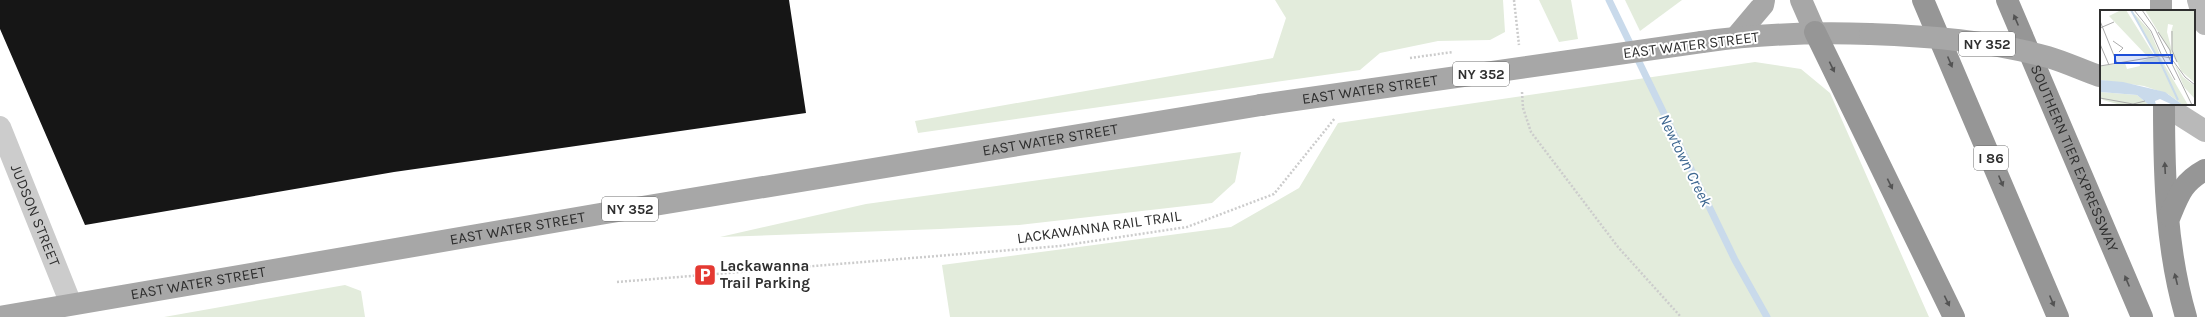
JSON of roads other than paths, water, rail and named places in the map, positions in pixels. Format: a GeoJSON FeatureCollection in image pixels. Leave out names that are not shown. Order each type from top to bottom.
{"type":"FeatureCollection","features":[{"type":"Feature","properties":{"kind":"highway","name":"I 86"},"geometry":{"type":"LineString","coordinates":[[1923,0],[2058,317]]}},
{"type":"Feature","properties":{"kind":"highway","name":"SOUTHERN TIER EXPRESSWAY"},"geometry":{"type":"LineString","coordinates":[[2008,0],[2142,317]]}},
{"type":"Feature","properties":{"kind":"highway"},"geometry":{"type":"LineString","coordinates":[[1815,32],[1954,317]]}},
{"type":"Feature","properties":{"kind":"highway"},"geometry":{"type":"LineString","coordinates":[[2163,105],[2168,221],[2174,272],[2186,317]]}},
{"type":"Feature","properties":{"kind":"highway"},"geometry":{"type":"LineString","coordinates":[[2168,221],[2181,189],[2192,177],[2205,170]]}},
{"type":"Feature","properties":{"kind":"main road"},"geometry":{"type":"LineString","coordinates":[[1736,37],[1762,5],[1764,0]]}},
{"type":"Feature","properties":{"kind":"main road"},"geometry":{"type":"LineString","coordinates":[[1801,0],[1815,32]]}},
{"type":"Feature","properties":{"kind":"main road","name":"EAST WATER STREET"},"geometry":{"type":"LineString","coordinates":[[0,317],[1261,105],[1736,37],[1815,32],[1962,39],[2007,47],[2049,57],[2100,76]]}},
{"type":"Feature","properties":{"kind":"street"},"geometry":{"type":"LineString","coordinates":[[2198,0],[2205,24]]}},
{"type":"Feature","properties":{"kind":"street"},"geometry":{"type":"LineString","coordinates":[[2165,105],[2205,131]]}},
{"type":"Feature","properties":{"kind":"street","name":"JUDSON STREET"},"geometry":{"type":"LineString","coordinates":[[0,127],[71,304]]}},
{"type":"Feature","properties":{"kind":"waterway","name":"Newtown Creek"},"geometry":{"type":"LineString","coordinates":[[1609,0],[1735,260],[1767,317]]}},
{"type":"Feature","properties":{"kind":"place","name":"Lackawanna Trail Parking"},"geometry":{"type":"Point","coordinates":[705,275]}}]}
